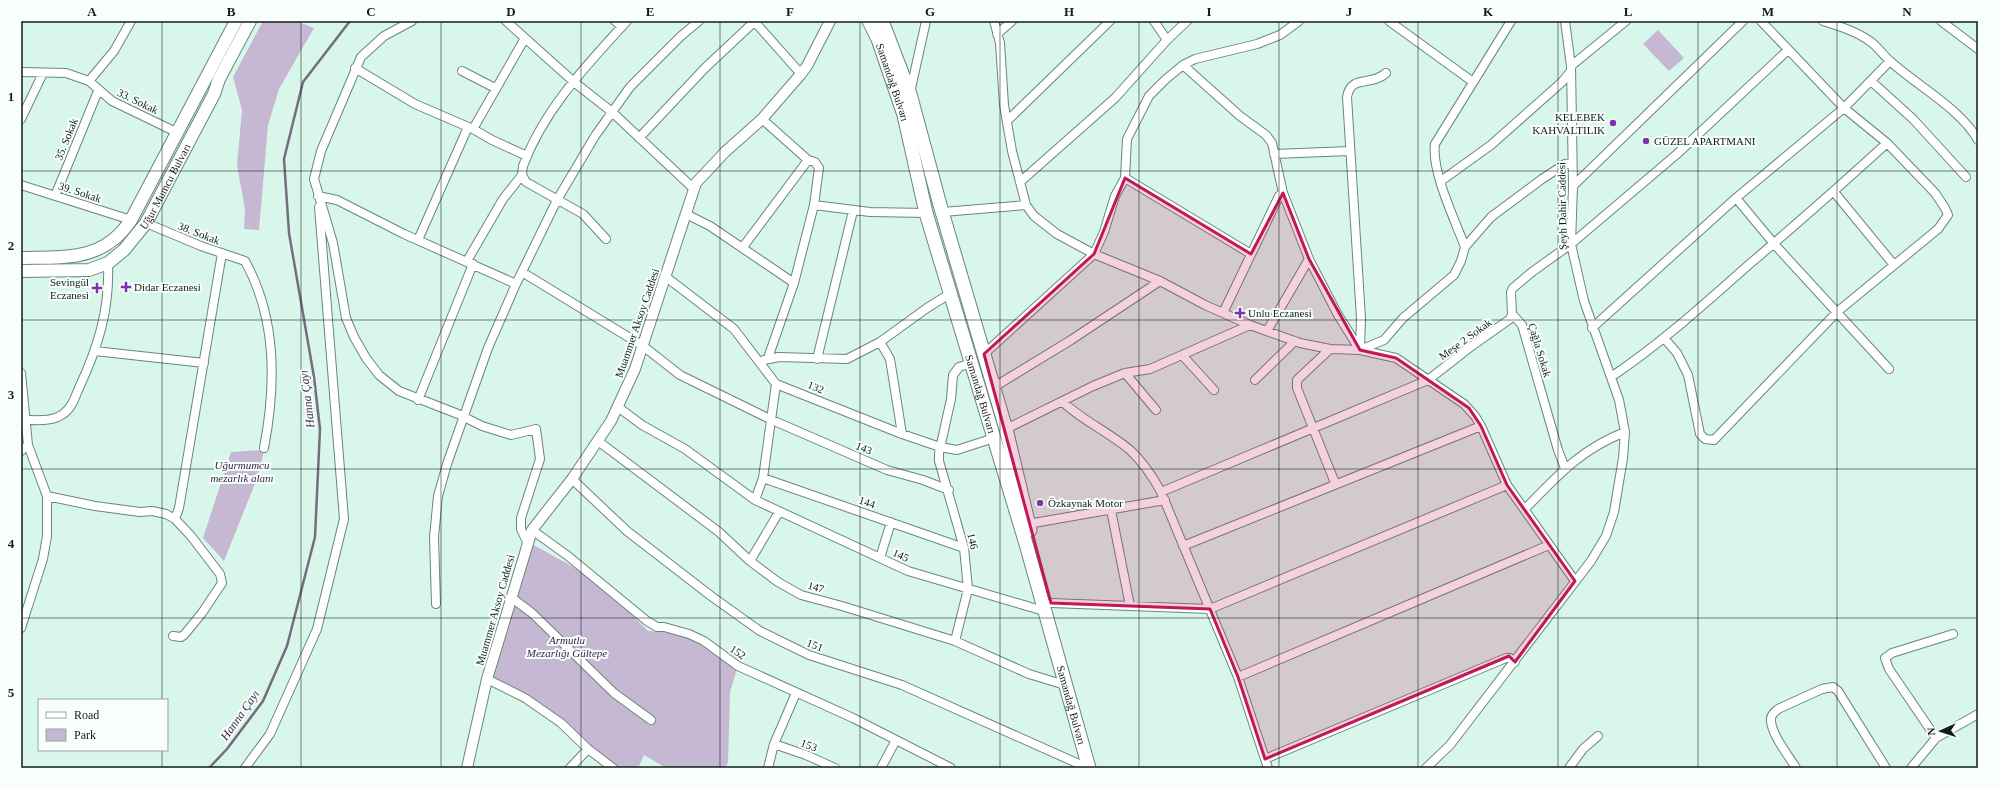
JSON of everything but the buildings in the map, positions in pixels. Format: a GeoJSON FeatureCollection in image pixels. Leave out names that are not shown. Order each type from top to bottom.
{"type":"FeatureCollection","features":[{"type":"Feature","properties":{"kind":"highway","name":"Samandağ Bulvarı"},"geometry":{"type":"LineString","coordinates":[[869,21],[878,39],[904,115],[926,213],[994,438],[1098,768]]}},
{"type":"Feature","properties":{"kind":"highway","name":"Samandağ Bulvarı"},"geometry":{"type":"LineString","coordinates":[[882,21],[910,94],[1006,429],[1065,685],[1088,768]]}},
{"type":"Feature","properties":{"kind":"main road","name":"Uğur Mumcu Bulvarı"},"geometry":{"type":"LineString","coordinates":[[21,258],[79,256],[101,249],[115,238],[131,220],[178,134],[236,21]]}},
{"type":"Feature","properties":{"kind":"main road","name":"Uğur Mumcu Bulvarı"},"geometry":{"type":"LineString","coordinates":[[21,271],[89,270],[108,264],[124,250],[146,223],[214,94],[219,80],[250,21]]}},
{"type":"Feature","properties":{"kind":"street"},"geometry":{"type":"LineString","coordinates":[[89,81],[114,51],[131,21]]}},
{"type":"Feature","properties":{"kind":"street"},"geometry":{"type":"LineString","coordinates":[[412,21],[384,36],[360,57],[321,151],[314,179],[333,243],[346,318],[354,337],[366,358],[379,375],[399,391],[418,400],[465,417],[482,426],[511,435],[536,428],[540,459],[521,518],[521,528],[527,542]]}},
{"type":"Feature","properties":{"kind":"street"},"geometry":{"type":"LineString","coordinates":[[506,21],[574,82],[612,112],[694,189]]}},
{"type":"Feature","properties":{"kind":"street"},"geometry":{"type":"LineString","coordinates":[[418,400],[470,263],[503,199],[522,175],[527,156],[544,120],[557,102],[625,24],[615,21]]}},
{"type":"Feature","properties":{"kind":"street"},"geometry":{"type":"LineString","coordinates":[[436,604],[434,537],[438,496],[447,464],[465,417],[488,348],[516,284],[556,200],[595,136],[630,87],[681,36],[699,21]]}},
{"type":"Feature","properties":{"kind":"street"},"geometry":{"type":"LineString","coordinates":[[639,138],[704,68],[754,21],[801,74]]}},
{"type":"Feature","properties":{"kind":"street","name":"Muammer Aksoy Caddesi"},"geometry":{"type":"LineString","coordinates":[[467,768],[487,679],[512,598],[527,542],[532,530],[572,479],[612,421],[643,346],[696,183],[725,152],[762,119],[801,74],[807,66],[830,21]]}},
{"type":"Feature","properties":{"kind":"street"},"geometry":{"type":"LineString","coordinates":[[910,94],[926,21]]}},
{"type":"Feature","properties":{"kind":"street"},"geometry":{"type":"LineString","coordinates":[[994,21],[998,34],[1007,121],[1012,151],[1026,205],[1034,216],[1057,234],[1094,254],[1160,281],[1250,325],[1295,341],[1330,350],[1360,350],[1396,358],[1464,404],[1475,416],[1481,426],[1507,485],[1574,581]]}},
{"type":"Feature","properties":{"kind":"street"},"geometry":{"type":"LineString","coordinates":[[998,34],[1012,21]]}},
{"type":"Feature","properties":{"kind":"street"},"geometry":{"type":"LineString","coordinates":[[1007,121],[1110,21]]}},
{"type":"Feature","properties":{"kind":"street"},"geometry":{"type":"LineString","coordinates":[[1154,21],[1167,40]]}},
{"type":"Feature","properties":{"kind":"street"},"geometry":{"type":"LineString","coordinates":[[1020,182],[1115,98],[1167,40],[1187,21]]}},
{"type":"Feature","properties":{"kind":"street"},"geometry":{"type":"LineString","coordinates":[[984,354],[1094,254],[1104,232],[1115,196],[1125,178],[1127,139],[1149,96],[1166,79],[1184,65],[1195,59],[1257,44],[1280,35],[1299,21]]}},
{"type":"Feature","properties":{"kind":"street"},"geometry":{"type":"LineString","coordinates":[[1389,21],[1472,82]]}},
{"type":"Feature","properties":{"kind":"street"},"geometry":{"type":"LineString","coordinates":[[1465,247],[1441,181],[1435,160],[1435,144],[1511,21]]}},
{"type":"Feature","properties":{"kind":"street","name":"Şeyh Dahir Caddesi"},"geometry":{"type":"LineString","coordinates":[[1426,768],[1450,744],[1515,662],[1538,628],[1597,553],[1611,524],[1623,458],[1625,432],[1619,400],[1592,328],[1584,301],[1571,244],[1573,186],[1571,69],[1566,21]]}},
{"type":"Feature","properties":{"kind":"street"},"geometry":{"type":"LineString","coordinates":[[1441,181],[1491,145],[1562,82],[1571,69],[1626,21]]}},
{"type":"Feature","properties":{"kind":"street"},"geometry":{"type":"LineString","coordinates":[[1573,186],[1743,21]]}},
{"type":"Feature","properties":{"kind":"street"},"geometry":{"type":"LineString","coordinates":[[1664,338],[1677,353],[1685,367],[1700,434],[1705,440],[1714,440],[1837,312],[1938,229],[1948,215],[1935,193],[1887,143],[1844,108],[1761,21]]}},
{"type":"Feature","properties":{"kind":"street"},"geometry":{"type":"LineString","coordinates":[[1823,21],[1844,28],[1871,41],[1890,61],[1946,106],[1974,133],[1978,140]]}},
{"type":"Feature","properties":{"kind":"street"},"geometry":{"type":"LineString","coordinates":[[1941,21],[1978,49]]}},
{"type":"Feature","properties":{"kind":"street"},"geometry":{"type":"LineString","coordinates":[[418,240],[471,128],[525,38]]}},
{"type":"Feature","properties":{"kind":"street"},"geometry":{"type":"LineString","coordinates":[[1512,314],[1511,292],[1513,288],[1532,272],[1571,244],[1678,154],[1788,50]]}},
{"type":"Feature","properties":{"kind":"street"},"geometry":{"type":"LineString","coordinates":[[1592,328],[1736,198],[1844,108],[1890,61]]}},
{"type":"Feature","properties":{"kind":"street"},"geometry":{"type":"LineString","coordinates":[[1184,65],[1240,116],[1266,135],[1272,143],[1283,192],[1309,259],[1338,315],[1360,350]]}},
{"type":"Feature","properties":{"kind":"street"},"geometry":{"type":"LineString","coordinates":[[355,68],[415,104],[471,128],[492,140],[527,156]]}},
{"type":"Feature","properties":{"kind":"street"},"geometry":{"type":"LineString","coordinates":[[462,71],[495,88]]}},
{"type":"Feature","properties":{"kind":"street","name":"33. Sokak"},"geometry":{"type":"LineString","coordinates":[[21,72],[66,73],[89,81],[98,91],[128,110],[142,115],[178,134]]}},
{"type":"Feature","properties":{"kind":"street"},"geometry":{"type":"LineString","coordinates":[[21,119],[43,73]]}},
{"type":"Feature","properties":{"kind":"street"},"geometry":{"type":"LineString","coordinates":[[1360,350],[1360,318],[1347,97],[1349,90],[1356,83],[1373,81],[1386,73]]}},
{"type":"Feature","properties":{"kind":"street"},"geometry":{"type":"LineString","coordinates":[[1871,81],[1918,124],[1966,177]]}},
{"type":"Feature","properties":{"kind":"street","name":"35. Sokak"},"geometry":{"type":"LineString","coordinates":[[54,196],[98,91]]}},
{"type":"Feature","properties":{"kind":"street"},"geometry":{"type":"LineString","coordinates":[[762,119],[808,160],[815,162],[819,168],[814,205],[794,283],[764,360]]}},
{"type":"Feature","properties":{"kind":"street"},"geometry":{"type":"LineString","coordinates":[[1611,377],[1664,338],[1775,245],[1887,143]]}},
{"type":"Feature","properties":{"kind":"street"},"geometry":{"type":"LineString","coordinates":[[1274,154],[1350,151]]}},
{"type":"Feature","properties":{"kind":"street"},"geometry":{"type":"LineString","coordinates":[[742,247],[808,160]]}},
{"type":"Feature","properties":{"kind":"street"},"geometry":{"type":"LineString","coordinates":[[1360,350],[1384,340],[1403,318],[1454,275],[1465,247],[1492,217],[1542,179],[1565,164],[1572,163]]}},
{"type":"Feature","properties":{"kind":"street"},"geometry":{"type":"LineString","coordinates":[[522,175],[526,182],[583,214],[606,239]]}},
{"type":"Feature","properties":{"kind":"street"},"geometry":{"type":"LineString","coordinates":[[1125,178],[1251,254]]}},
{"type":"Feature","properties":{"kind":"street","name":"39. Sokak"},"geometry":{"type":"LineString","coordinates":[[21,185],[131,220]]}},
{"type":"Feature","properties":{"kind":"street"},"geometry":{"type":"LineString","coordinates":[[1224,313],[1279,196],[1283,192]]}},
{"type":"Feature","properties":{"kind":"street"},"geometry":{"type":"LineString","coordinates":[[1834,192],[1894,265]]}},
{"type":"Feature","properties":{"kind":"street"},"geometry":{"type":"LineString","coordinates":[[318,196],[336,200],[418,240],[516,284]]}},
{"type":"Feature","properties":{"kind":"street"},"geometry":{"type":"LineString","coordinates":[[245,768],[270,734],[317,629],[344,518],[318,196]]}},
{"type":"Feature","properties":{"kind":"street"},"geometry":{"type":"LineString","coordinates":[[1736,198],[1775,245],[1889,369]]}},
{"type":"Feature","properties":{"kind":"street"},"geometry":{"type":"LineString","coordinates":[[814,205],[853,210],[926,213]]}},
{"type":"Feature","properties":{"kind":"street"},"geometry":{"type":"LineString","coordinates":[[943,212],[1026,205]]}},
{"type":"Feature","properties":{"kind":"street"},"geometry":{"type":"LineString","coordinates":[[817,358],[853,210]]}},
{"type":"Feature","properties":{"kind":"street"},"geometry":{"type":"LineString","coordinates":[[686,214],[710,226],[794,283]]}},
{"type":"Feature","properties":{"kind":"street","name":"38. Sokak"},"geometry":{"type":"LineString","coordinates":[[146,223],[200,246],[245,261],[261,297],[272,350],[272,390],[264,448]]}},
{"type":"Feature","properties":{"kind":"street"},"geometry":{"type":"LineString","coordinates":[[175,519],[179,508],[222,253]]}},
{"type":"Feature","properties":{"kind":"street"},"geometry":{"type":"LineString","coordinates":[[1267,331],[1309,259]]}},
{"type":"Feature","properties":{"kind":"street"},"geometry":{"type":"LineString","coordinates":[[24,420],[49,420],[58,417],[69,408],[95,351],[105,318],[108,264]]}},
{"type":"Feature","properties":{"kind":"street","name":"143"},"geometry":{"type":"LineString","coordinates":[[522,272],[643,346],[680,376],[772,420],[887,470],[923,480],[949,490]]}},
{"type":"Feature","properties":{"kind":"street"},"geometry":{"type":"LineString","coordinates":[[666,277],[734,329],[764,360],[776,384],[772,420],[762,478],[755,500]]}},
{"type":"Feature","properties":{"kind":"street"},"geometry":{"type":"LineString","coordinates":[[994,387],[1071,340],[1160,281]]}},
{"type":"Feature","properties":{"kind":"street"},"geometry":{"type":"LineString","coordinates":[[764,360],[817,358],[847,359],[880,342],[927,308],[951,294]]}},
{"type":"Feature","properties":{"kind":"street","name":"Meşe 2 Sokak"},"geometry":{"type":"LineString","coordinates":[[1161,492],[1428,380],[1469,348],[1504,325],[1510,319],[1512,314]]}},
{"type":"Feature","properties":{"kind":"street","name":"Çağla Sokak"},"geometry":{"type":"LineString","coordinates":[[1512,314],[1522,325],[1558,450],[1565,468]]}},
{"type":"Feature","properties":{"kind":"street"},"geometry":{"type":"LineString","coordinates":[[1006,429],[1125,373],[1150,369],[1250,325]]}},
{"type":"Feature","properties":{"kind":"street"},"geometry":{"type":"LineString","coordinates":[[1256,380],[1295,341]]}},
{"type":"Feature","properties":{"kind":"street"},"geometry":{"type":"LineString","coordinates":[[880,342],[890,359],[902,434]]}},
{"type":"Feature","properties":{"kind":"street"},"geometry":{"type":"LineString","coordinates":[[1330,350],[1297,380],[1297,388],[1312,428],[1336,483]]}},
{"type":"Feature","properties":{"kind":"street"},"geometry":{"type":"LineString","coordinates":[[95,351],[204,363]]}},
{"type":"Feature","properties":{"kind":"street"},"geometry":{"type":"LineString","coordinates":[[1182,355],[1214,390]]}},
{"type":"Feature","properties":{"kind":"street","name":"146"},"geometry":{"type":"LineString","coordinates":[[954,641],[968,589],[964,548],[949,490],[939,461],[940,447],[951,399],[953,375],[959,367],[972,363]]}},
{"type":"Feature","properties":{"kind":"street"},"geometry":{"type":"LineString","coordinates":[[21,373],[24,420],[28,445],[47,496],[47,536],[43,559],[21,628]]}},
{"type":"Feature","properties":{"kind":"street"},"geometry":{"type":"LineString","coordinates":[[1125,373],[1156,410]]}},
{"type":"Feature","properties":{"kind":"street","name":"132"},"geometry":{"type":"LineString","coordinates":[[776,384],[902,434],[940,447],[958,450],[994,438]]}},
{"type":"Feature","properties":{"kind":"street"},"geometry":{"type":"LineString","coordinates":[[1063,402],[1073,411],[1131,451],[1150,471],[1161,492],[1238,677],[1268,768]]}},
{"type":"Feature","properties":{"kind":"street","name":"145"},"geometry":{"type":"LineString","coordinates":[[618,407],[642,425],[685,449],[755,500],[908,571],[968,589],[1048,607],[1130,606],[1210,609]]}},
{"type":"Feature","properties":{"kind":"street"},"geometry":{"type":"LineString","coordinates":[[1183,546],[1336,483],[1481,426]]}},
{"type":"Feature","properties":{"kind":"street"},"geometry":{"type":"LineString","coordinates":[[1525,509],[1565,468],[1598,444],[1625,432]]}},
{"type":"Feature","properties":{"kind":"street","name":"147"},"geometry":{"type":"LineString","coordinates":[[598,441],[719,532],[750,561],[778,582],[801,595],[842,606],[954,641],[1029,674],[1065,685]]}},
{"type":"Feature","properties":{"kind":"street"},"geometry":{"type":"LineString","coordinates":[[21,451],[28,445]]}},
{"type":"Feature","properties":{"kind":"street","name":"144"},"geometry":{"type":"LineString","coordinates":[[762,478],[964,548]]}},
{"type":"Feature","properties":{"kind":"street","name":"151"},"geometry":{"type":"LineString","coordinates":[[572,479],[627,531],[711,596],[760,631],[809,655],[902,684],[1088,768]]}},
{"type":"Feature","properties":{"kind":"street"},"geometry":{"type":"LineString","coordinates":[[1210,609],[1507,485]]}},
{"type":"Feature","properties":{"kind":"street"},"geometry":{"type":"LineString","coordinates":[[47,496],[95,506],[140,512],[152,511],[166,514],[175,519],[191,536],[220,574],[222,583],[202,613],[184,635],[181,637],[173,636]]}},
{"type":"Feature","properties":{"kind":"street"},"geometry":{"type":"LineString","coordinates":[[1028,524],[1164,500]]}},
{"type":"Feature","properties":{"kind":"street"},"geometry":{"type":"LineString","coordinates":[[1111,510],[1130,606]]}},
{"type":"Feature","properties":{"kind":"street"},"geometry":{"type":"LineString","coordinates":[[750,561],[780,512]]}},
{"type":"Feature","properties":{"kind":"street"},"geometry":{"type":"LineString","coordinates":[[880,558],[891,522]]}},
{"type":"Feature","properties":{"kind":"street","name":"152"},"geometry":{"type":"LineString","coordinates":[[532,530],[568,556],[647,621],[657,627],[664,627],[689,634],[704,641],[738,666],[896,740],[951,768]]}},
{"type":"Feature","properties":{"kind":"street"},"geometry":{"type":"LineString","coordinates":[[1238,677],[1549,545]]}},
{"type":"Feature","properties":{"kind":"street"},"geometry":{"type":"LineString","coordinates":[[512,598],[532,613],[614,693],[651,720]]}},
{"type":"Feature","properties":{"kind":"street"},"geometry":{"type":"LineString","coordinates":[[1936,738],[1889,669],[1885,658],[1892,653],[1953,634]]}},
{"type":"Feature","properties":{"kind":"street"},"geometry":{"type":"LineString","coordinates":[[1265,759],[1506,658],[1510,658],[1515,662]]}},
{"type":"Feature","properties":{"kind":"street"},"geometry":{"type":"LineString","coordinates":[[487,679],[525,698],[555,719],[588,749],[613,768]]}},
{"type":"Feature","properties":{"kind":"street"},"geometry":{"type":"LineString","coordinates":[[1796,768],[1774,730],[1771,719],[1772,714],[1778,709],[1822,689],[1833,687],[1838,691],[1886,768]]}},
{"type":"Feature","properties":{"kind":"street"},"geometry":{"type":"LineString","coordinates":[[768,768],[774,744],[796,693]]}},
{"type":"Feature","properties":{"kind":"street"},"geometry":{"type":"LineString","coordinates":[[1914,767],[1936,738],[1978,714]]}},
{"type":"Feature","properties":{"kind":"street"},"geometry":{"type":"LineString","coordinates":[[1568,768],[1583,749],[1598,736]]}},
{"type":"Feature","properties":{"kind":"street"},"geometry":{"type":"LineString","coordinates":[[881,768],[896,740]]}},
{"type":"Feature","properties":{"kind":"street","name":"153"},"geometry":{"type":"LineString","coordinates":[[774,744],[806,755],[835,768]]}},
{"type":"Feature","properties":{"kind":"street"},"geometry":{"type":"LineString","coordinates":[[570,768],[588,749]]}},
{"type":"Feature","properties":{"kind":"highlighted area"},"geometry":{"type":"Polygon","coordinates":[[[1125,178],[1251,254],[1283,193],[1309,259],[1360,350],[1396,358],[1469,408],[1481,426],[1507,485],[1575,581],[1515,662],[1509,656],[1265,759],[1238,677],[1210,609],[1051,603],[984,354],[1094,254],[1125,178]]]}},
{"type":"Feature","properties":{"kind":"green space"},"geometry":{"type":"Polygon","coordinates":[[[263,21],[296,21],[314,28],[279,89],[268,125],[259,230],[244,229],[245,209],[237,165],[242,110],[233,77],[263,21]]]}},
{"type":"Feature","properties":{"kind":"green space"},"geometry":{"type":"Polygon","coordinates":[[[1658,30],[1684,58],[1669,71],[1643,44],[1658,30]]]}},
{"type":"Feature","properties":{"kind":"green space","name":"Uğurmumcu mezarlık alanı"},"geometry":{"type":"Polygon","coordinates":[[[264,450],[258,476],[224,561],[203,538],[231,452],[264,450]]]}},
{"type":"Feature","properties":{"kind":"green space","name":"Armutlu Mezarlığı Gültepe"},"geometry":{"type":"Polygon","coordinates":[[[530,543],[597,580],[648,631],[689,634],[738,666],[730,692],[728,762],[725,768],[666,768],[644,755],[638,768],[613,768],[561,723],[487,679],[530,543]]]}},
{"type":"Feature","properties":{"kind":"waterway","name":"Hanna Çayı"},"geometry":{"type":"LineString","coordinates":[[209,768],[227,749],[263,701],[287,646],[315,537],[320,429],[314,377],[289,233],[284,159],[303,82],[350,21]]}},
{"type":"Feature","properties":{"kind":"place","name":"KELEBEK KAHVALTILIK"},"geometry":{"type":"Point","coordinates":[1613,123]}},
{"type":"Feature","properties":{"kind":"place","name":"GÜZEL APARTMANI"},"geometry":{"type":"Point","coordinates":[1646,141]}},
{"type":"Feature","properties":{"kind":"place","name":"Didar Eczanesi"},"geometry":{"type":"Point","coordinates":[126,287]}},
{"type":"Feature","properties":{"kind":"place","name":"Sevingül Eczanesi"},"geometry":{"type":"Point","coordinates":[97,288]}},
{"type":"Feature","properties":{"kind":"place","name":"Unlu Eczanesi"},"geometry":{"type":"Point","coordinates":[1240,313]}},
{"type":"Feature","properties":{"kind":"place","name":"Özkaynak Motor"},"geometry":{"type":"Point","coordinates":[1040,503]}}]}
